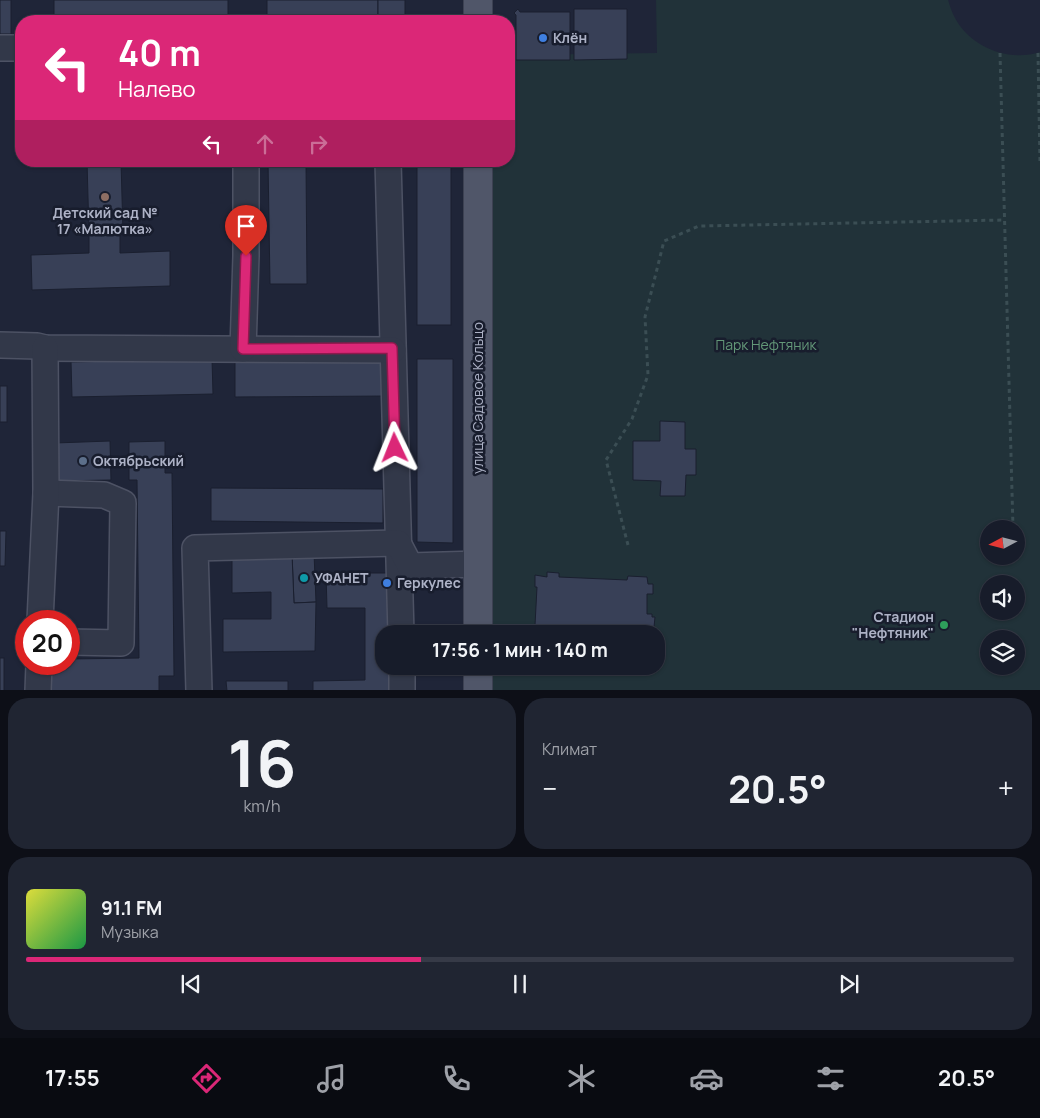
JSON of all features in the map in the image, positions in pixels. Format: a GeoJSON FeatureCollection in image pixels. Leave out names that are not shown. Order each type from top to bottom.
{"type":"FeatureCollection","features":[{"type":"Feature","properties":{"kind":"main road"},"geometry":{"type":"LineString","coordinates":[[478,0],[478,15]]}},
{"type":"Feature","properties":{"kind":"main road","name":"улица Садовое Кольцо"},"geometry":{"type":"LineString","coordinates":[[478,167],[478,625]]}},
{"type":"Feature","properties":{"kind":"main road"},"geometry":{"type":"LineString","coordinates":[[478,675],[478,690]]}},
{"type":"Feature","properties":{"kind":"lane"},"geometry":{"type":"LineString","coordinates":[[0,48],[15,48]]}},
{"type":"Feature","properties":{"kind":"lane"},"geometry":{"type":"LineString","coordinates":[[243,349],[246,167]]}},
{"type":"Feature","properties":{"kind":"lane"},"geometry":{"type":"LineString","coordinates":[[388,167],[401,625]]}},
{"type":"Feature","properties":{"kind":"lane"},"geometry":{"type":"LineString","coordinates":[[0,345],[45,348],[392,350]]}},
{"type":"Feature","properties":{"kind":"lane"},"geometry":{"type":"LineString","coordinates":[[41,610],[46,493],[45,348]]}},
{"type":"Feature","properties":{"kind":"lane"},"geometry":{"type":"LineString","coordinates":[[46,493],[104,495],[123,503],[121,643],[80,642]]}},
{"type":"Feature","properties":{"kind":"lane"},"geometry":{"type":"LineString","coordinates":[[398,543],[410,566],[478,564]]}},
{"type":"Feature","properties":{"kind":"lane"},"geometry":{"type":"LineString","coordinates":[[199,690],[196,548],[398,543]]}},
{"type":"Feature","properties":{"kind":"lane"},"geometry":{"type":"LineString","coordinates":[[38,690],[39,675]]}},
{"type":"Feature","properties":{"kind":"lane"},"geometry":{"type":"LineString","coordinates":[[402,675],[402,690]]}},
{"type":"Feature","properties":{"kind":"path"},"geometry":{"type":"LineString","coordinates":[[1000,53],[1013,520]]}},
{"type":"Feature","properties":{"kind":"path"},"geometry":{"type":"LineString","coordinates":[[1038,53],[1040,163]]}},
{"type":"Feature","properties":{"kind":"path"},"geometry":{"type":"LineString","coordinates":[[628,545],[606,460],[632,419],[648,375],[644,317],[664,241],[699,226],[1004,220]]}},
{"type":"Feature","properties":{"kind":"green space","name":"Парк Нефтяник"},"geometry":{"type":"Polygon","coordinates":[[[656,0],[948,0],[954,16],[962,28],[981,45],[1004,54],[1028,55],[1040,52],[1040,690],[493,690],[493,675],[665,675],[665,625],[493,625],[493,167],[515,167],[515,55],[657,53],[656,0]]]}},
{"type":"Feature","properties":{"kind":"building"},"geometry":{"type":"Polygon","coordinates":[[[0,0],[11,0],[11,34],[0,34],[0,0]]]}},
{"type":"Feature","properties":{"kind":"building"},"geometry":{"type":"Polygon","coordinates":[[[54,0],[228,0],[228,15],[54,15],[54,0]]]}},
{"type":"Feature","properties":{"kind":"building"},"geometry":{"type":"Polygon","coordinates":[[[267,0],[378,0],[378,15],[267,15],[267,0]]]}},
{"type":"Feature","properties":{"kind":"building"},"geometry":{"type":"Polygon","coordinates":[[[378,0],[405,0],[405,15],[378,15],[378,0]]]}},
{"type":"Feature","properties":{"kind":"building","name":"Клён"},"geometry":{"type":"Polygon","coordinates":[[[518,9],[520,12],[570,12],[570,60],[516,60],[516,15],[514,13],[518,9]]]}},
{"type":"Feature","properties":{"kind":"building"},"geometry":{"type":"Polygon","coordinates":[[[574,9],[627,9],[627,59],[574,60],[574,9]]]}},
{"type":"Feature","properties":{"kind":"building","name":"Детский сад № 17 «Малютка»"},"geometry":{"type":"Polygon","coordinates":[[[87,167],[121,167],[123,233],[89,234],[87,167]]]}},
{"type":"Feature","properties":{"kind":"building"},"geometry":{"type":"Polygon","coordinates":[[[268,167],[306,167],[307,284],[270,284],[268,167]]]}},
{"type":"Feature","properties":{"kind":"building"},"geometry":{"type":"Polygon","coordinates":[[[417,167],[451,167],[451,325],[417,325],[417,167]]]}},
{"type":"Feature","properties":{"kind":"building"},"geometry":{"type":"Polygon","coordinates":[[[120,233],[120,253],[170,251],[170,286],[32,290],[31,255],[89,253],[89,234],[120,233]]]}},
{"type":"Feature","properties":{"kind":"building"},"geometry":{"type":"Polygon","coordinates":[[[212,359],[213,394],[72,397],[71,362],[212,359]]]}},
{"type":"Feature","properties":{"kind":"building"},"geometry":{"type":"Polygon","coordinates":[[[417,359],[453,359],[453,543],[417,542],[417,359]]]}},
{"type":"Feature","properties":{"kind":"building"},"geometry":{"type":"Polygon","coordinates":[[[388,361],[388,396],[235,397],[235,362],[388,361]]]}},
{"type":"Feature","properties":{"kind":"building"},"geometry":{"type":"Polygon","coordinates":[[[0,386],[7,386],[7,422],[0,422],[0,386]]]}},
{"type":"Feature","properties":{"kind":"building"},"geometry":{"type":"Polygon","coordinates":[[[660,421],[685,422],[685,449],[696,449],[696,475],[686,475],[685,496],[660,496],[661,481],[633,480],[633,441],[660,441],[660,421]]]}},
{"type":"Feature","properties":{"kind":"building"},"geometry":{"type":"Polygon","coordinates":[[[110,441],[111,480],[56,481],[55,443],[110,441]]]}},
{"type":"Feature","properties":{"kind":"building"},"geometry":{"type":"Polygon","coordinates":[[[165,441],[165,473],[172,473],[174,676],[159,676],[159,690],[47,690],[47,675],[80,675],[80,659],[139,658],[137,480],[129,480],[129,442],[165,441]]]}},
{"type":"Feature","properties":{"kind":"building"},"geometry":{"type":"Polygon","coordinates":[[[211,488],[383,489],[383,523],[211,521],[211,488]]]}},
{"type":"Feature","properties":{"kind":"building"},"geometry":{"type":"Polygon","coordinates":[[[0,531],[6,531],[5,566],[0,566],[0,531]]]}},
{"type":"Feature","properties":{"kind":"building","name":"УФАНЕТ"},"geometry":{"type":"Polygon","coordinates":[[[314,553],[316,602],[294,603],[292,554],[314,553]]]}},
{"type":"Feature","properties":{"kind":"building"},"geometry":{"type":"Polygon","coordinates":[[[292,554],[294,603],[316,602],[315,651],[223,652],[223,619],[271,619],[271,592],[232,593],[232,557],[292,554]]]}},
{"type":"Feature","properties":{"kind":"building"},"geometry":{"type":"Polygon","coordinates":[[[547,572],[559,573],[559,577],[627,580],[628,576],[647,577],[648,584],[653,584],[653,594],[647,594],[647,614],[652,614],[652,617],[655,617],[654,625],[535,625],[537,587],[535,587],[535,575],[547,577],[547,572]]]}},
{"type":"Feature","properties":{"kind":"building"},"geometry":{"type":"Polygon","coordinates":[[[326,573],[394,573],[395,625],[375,625],[375,675],[395,675],[396,690],[313,690],[313,681],[365,680],[365,608],[327,608],[326,573]]]}},
{"type":"Feature","properties":{"kind":"building"},"geometry":{"type":"Polygon","coordinates":[[[0,658],[4,658],[4,690],[0,690],[0,658]]]}},
{"type":"Feature","properties":{"kind":"building"},"geometry":{"type":"Polygon","coordinates":[[[226,681],[288,681],[288,690],[227,690],[226,681]]]}},
{"type":"Feature","properties":{"kind":"place","name":"Клён"},"geometry":{"type":"Point","coordinates":[543,38]}},
{"type":"Feature","properties":{"kind":"place","name":"Детский сад № 17 «Малютка»"},"geometry":{"type":"Point","coordinates":[105,197]}},
{"type":"Feature","properties":{"kind":"place","name":"Октябрьский"},"geometry":{"type":"Point","coordinates":[83,461]}},
{"type":"Feature","properties":{"kind":"place","name":"УФАНЕТ"},"geometry":{"type":"Point","coordinates":[304,578]}},
{"type":"Feature","properties":{"kind":"place","name":"Геркулес"},"geometry":{"type":"Point","coordinates":[387,583]}},
{"type":"Feature","properties":{"kind":"place","name":"Стадион \"Нефтяник\""},"geometry":{"type":"Point","coordinates":[944,625]}},
{"type":"Feature","properties":{"kind":"route"},"geometry":{"type":"LineString","coordinates":[[246,256],[243,349],[392,348],[395,448]]}}]}
